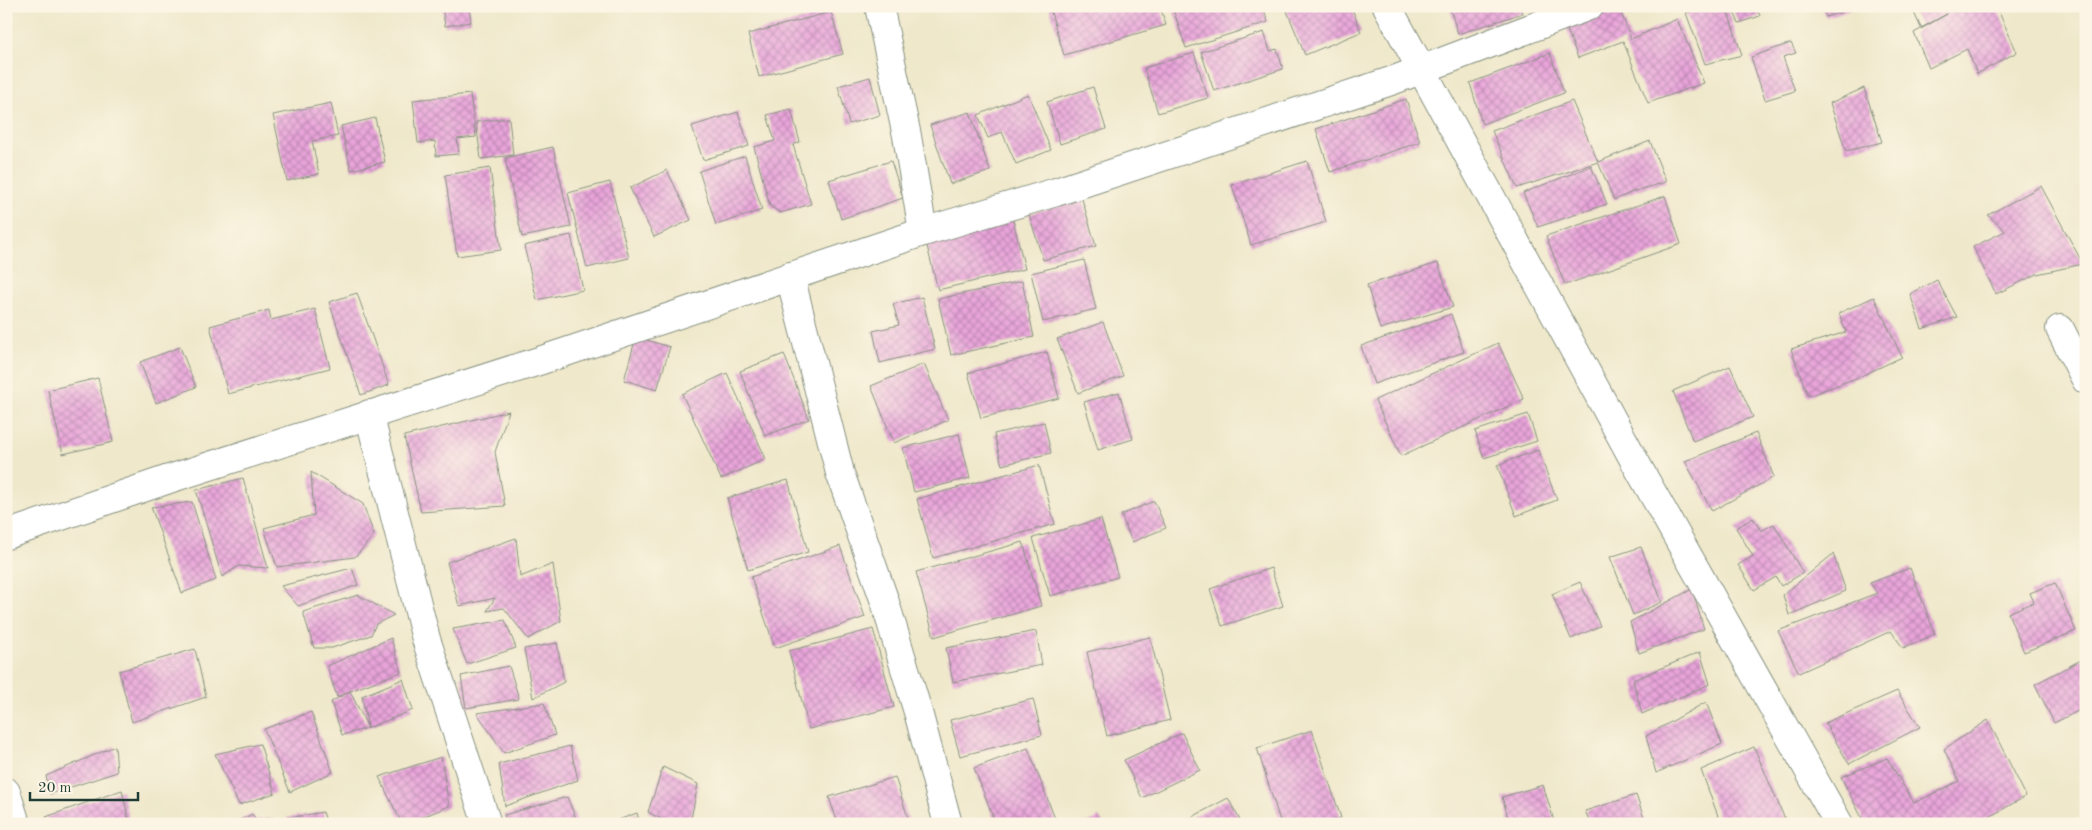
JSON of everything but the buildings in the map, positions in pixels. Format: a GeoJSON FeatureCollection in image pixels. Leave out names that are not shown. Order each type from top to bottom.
{"type":"FeatureCollection","features":[{"type":"Feature","properties":{"kind":"street"},"geometry":{"type":"LineString","coordinates":[[879,6],[907,136],[923,232]]}},
{"type":"Feature","properties":{"kind":"street"},"geometry":{"type":"LineString","coordinates":[[1387,6],[1639,469],[1839,824]]}},
{"type":"Feature","properties":{"kind":"street"},"geometry":{"type":"LineString","coordinates":[[6,535],[169,479],[539,360],[923,232],[1056,192],[1422,70],[1589,6]]}},
{"type":"Feature","properties":{"kind":"street"},"geometry":{"type":"LineString","coordinates":[[790,276],[840,473],[884,599],[918,712],[948,824]]}},
{"type":"Feature","properties":{"kind":"street"},"geometry":{"type":"LineString","coordinates":[[2060,329],[2086,380]]}},
{"type":"Feature","properties":{"kind":"street"},"geometry":{"type":"LineString","coordinates":[[369,414],[426,639],[487,824]]}},
{"type":"Feature","properties":{"kind":"street"},"geometry":{"type":"LineString","coordinates":[[6,792],[16,824]]}}]}
